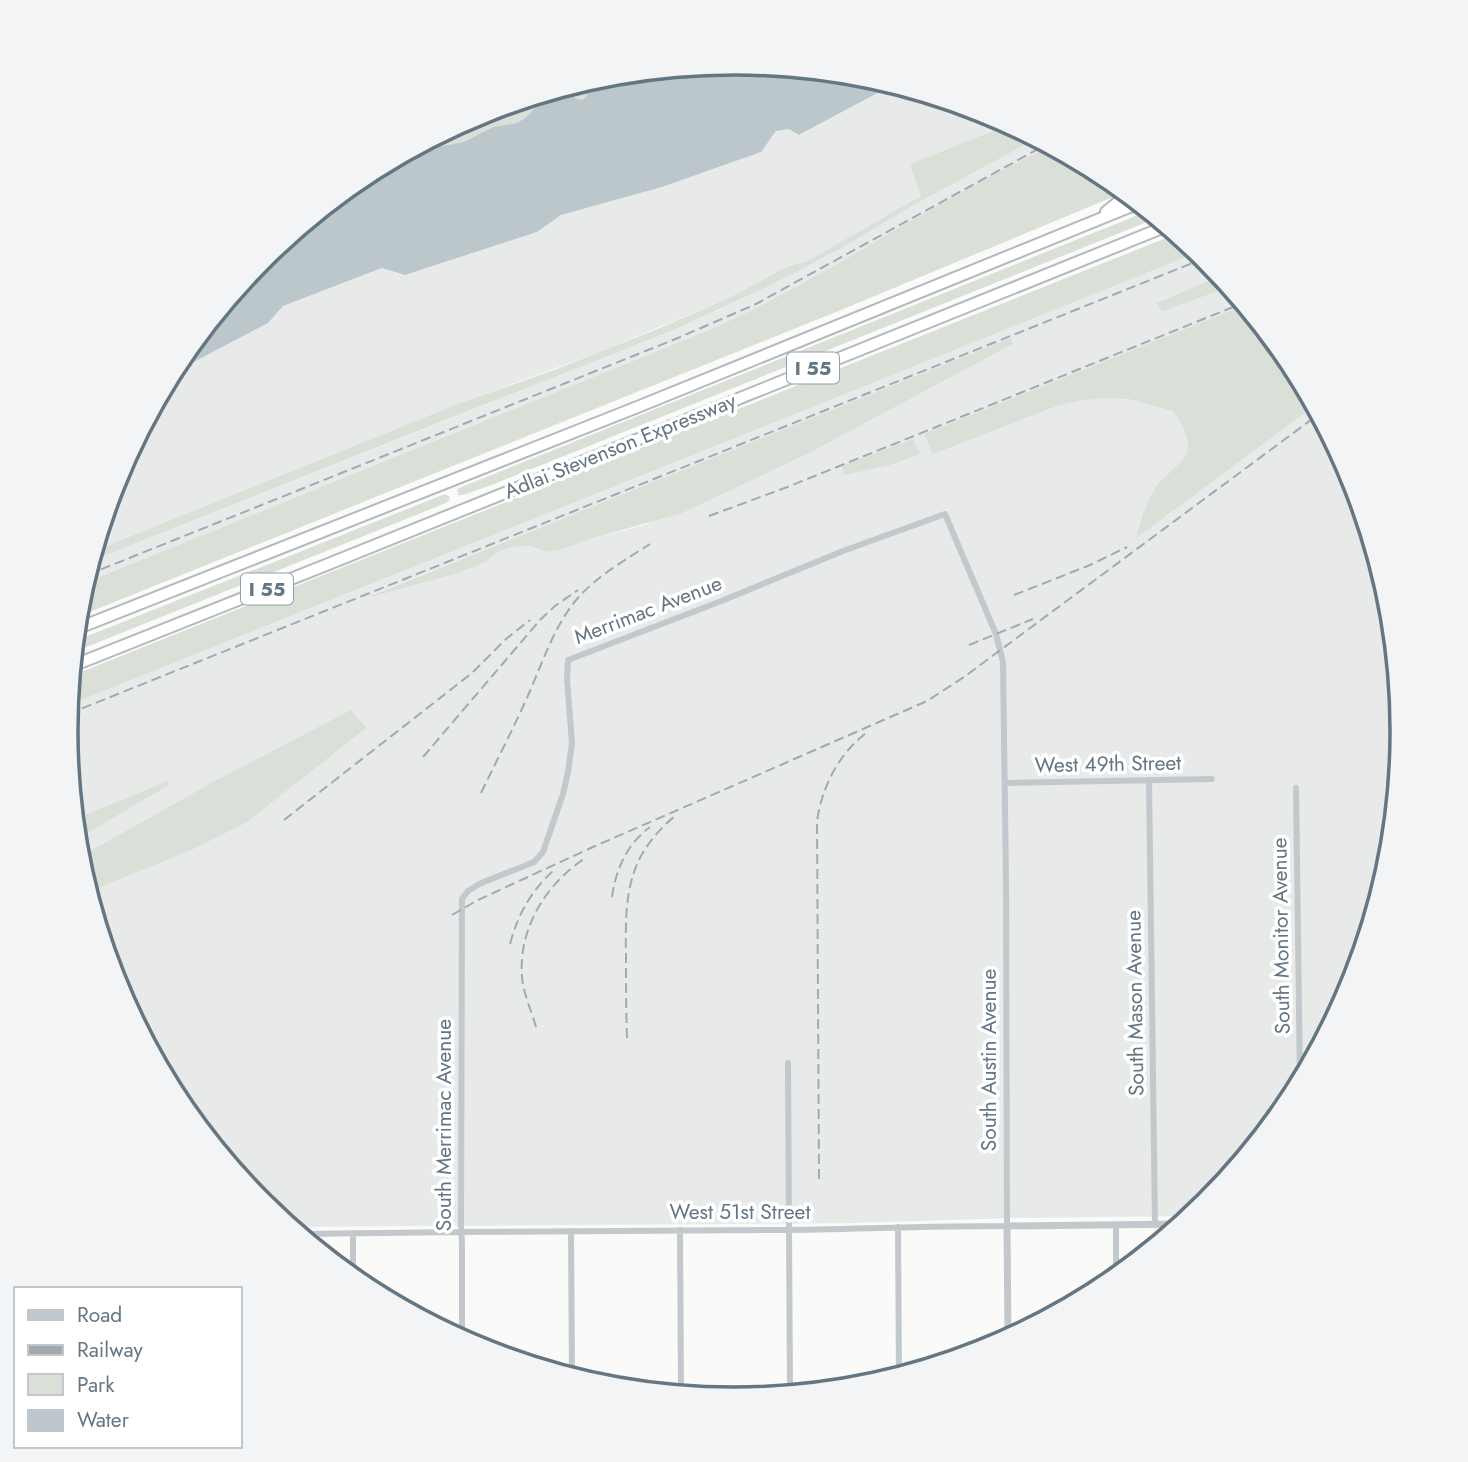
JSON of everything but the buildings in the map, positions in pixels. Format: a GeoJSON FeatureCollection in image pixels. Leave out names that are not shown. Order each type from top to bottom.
{"type":"FeatureCollection","features":[{"type":"Feature","properties":{"kind":"highway"},"geometry":{"type":"LineString","coordinates":[[1098,219],[1119,201]]}},
{"type":"Feature","properties":{"kind":"highway","name":"Adlai Stevenson Expressway"},"geometry":{"type":"LineString","coordinates":[[87,624],[639,406],[1128,207]]}},
{"type":"Feature","properties":{"kind":"highway","name":"Adlai Stevenson Expressway"},"geometry":{"type":"LineString","coordinates":[[82,662],[1156,230]]}},
{"type":"Feature","properties":{"kind":"street","name":"South Austin Avenue"},"geometry":{"type":"LineString","coordinates":[[945,514],[996,634],[1003,662],[1008,1326]]}},
{"type":"Feature","properties":{"kind":"street","name":"Merrimac Avenue"},"geometry":{"type":"LineString","coordinates":[[461,910],[462,898],[468,891],[534,862],[543,852],[563,794],[572,743],[568,660],[945,514]]}},
{"type":"Feature","properties":{"kind":"street","name":"West 49th Street"},"geometry":{"type":"LineString","coordinates":[[1005,783],[1212,779]]}},
{"type":"Feature","properties":{"kind":"street","name":"South Mason Avenue"},"geometry":{"type":"LineString","coordinates":[[1149,780],[1155,1225]]}},
{"type":"Feature","properties":{"kind":"street","name":"South Monitor Avenue"},"geometry":{"type":"LineString","coordinates":[[1296,789],[1300,1063]]}},
{"type":"Feature","properties":{"kind":"street","name":"South Merrimac Avenue"},"geometry":{"type":"LineString","coordinates":[[461,910],[462,1327]]}},
{"type":"Feature","properties":{"kind":"street"},"geometry":{"type":"LineString","coordinates":[[788,1063],[790,1384]]}},
{"type":"Feature","properties":{"kind":"street"},"geometry":{"type":"LineString","coordinates":[[1116,1225],[1116,1263]]}},
{"type":"Feature","properties":{"kind":"street","name":"West 51st Street"},"geometry":{"type":"LineString","coordinates":[[314,1234],[1165,1225]]}},
{"type":"Feature","properties":{"kind":"street"},"geometry":{"type":"LineString","coordinates":[[898,1227],[899,1365]]}},
{"type":"Feature","properties":{"kind":"street"},"geometry":{"type":"LineString","coordinates":[[680,1230],[681,1384]]}},
{"type":"Feature","properties":{"kind":"street"},"geometry":{"type":"LineString","coordinates":[[571,1231],[572,1366]]}},
{"type":"Feature","properties":{"kind":"street"},"geometry":{"type":"LineString","coordinates":[[353,1233],[353,1264]]}},
{"type":"Feature","properties":{"kind":"shaded area"},"geometry":{"type":"Polygon","coordinates":[[[879,92],[945,110],[995,130],[910,164],[922,196],[806,262],[780,270],[729,298],[592,355],[460,403],[105,546],[128,480],[146,441],[192,363],[268,323],[283,306],[382,268],[405,275],[537,232],[561,215],[662,187],[760,152],[776,131],[789,129],[800,135],[879,92]]]}},
{"type":"Feature","properties":{"kind":"shaded area"},"geometry":{"type":"Polygon","coordinates":[[[1026,144],[1041,152],[753,311],[97,578],[102,557],[676,329],[767,287],[838,250],[912,206],[1026,144]]]}},
{"type":"Feature","properties":{"kind":"shaded area"},"geometry":{"type":"Polygon","coordinates":[[[1187,257],[1210,280],[1158,301],[1160,312],[1219,291],[1227,299],[1254,332],[1302,403],[1340,480],[1367,561],[1384,645],[1390,731],[1384,817],[1377,859],[1355,942],[1322,1021],[1279,1095],[1227,1163],[1175,1216],[853,1223],[306,1227],[270,1195],[214,1130],[166,1059],[128,982],[113,942],[91,859],[80,774],[79,701],[1187,257]],[[1011,339],[374,594],[456,574],[484,563],[498,552],[512,547],[530,546],[546,552],[644,525],[813,451],[1013,344],[1011,339]]]}},
{"type":"Feature","properties":{"kind":"green space"},"geometry":{"type":"Polygon","coordinates":[[[588,92],[581,100],[554,102],[536,108],[517,123],[493,127],[463,142],[432,149],[523,110],[588,92]]]}},
{"type":"Feature","properties":{"kind":"green space"},"geometry":{"type":"Polygon","coordinates":[[[995,130],[1026,144],[912,206],[838,250],[767,287],[676,329],[102,557],[105,546],[460,403],[655,330],[729,298],[780,270],[806,262],[921,196],[910,164],[995,130]]]}},
{"type":"Feature","properties":{"kind":"green space"},"geometry":{"type":"Polygon","coordinates":[[[1040,151],[1113,197],[841,310],[90,612],[97,578],[714,328],[799,285],[1040,151]]]}},
{"type":"Feature","properties":{"kind":"green space"},"geometry":{"type":"Polygon","coordinates":[[[1138,215],[1147,222],[489,486],[463,495],[458,495],[459,488],[1138,215]]]}},
{"type":"Feature","properties":{"kind":"green space"},"geometry":{"type":"Polygon","coordinates":[[[1166,238],[1187,257],[79,701],[82,672],[1166,238]]]}},
{"type":"Feature","properties":{"kind":"green space"},"geometry":{"type":"Polygon","coordinates":[[[1210,280],[1219,291],[1161,312],[1157,302],[1210,280]]]}},
{"type":"Feature","properties":{"kind":"green space"},"geometry":{"type":"Polygon","coordinates":[[[1235,309],[1279,367],[1307,412],[1136,538],[1152,493],[1184,458],[1187,451],[1187,438],[1173,411],[1129,399],[1084,400],[1059,405],[933,454],[924,434],[1235,309]]]}},
{"type":"Feature","properties":{"kind":"green space"},"geometry":{"type":"Polygon","coordinates":[[[1011,338],[1013,344],[813,451],[682,513],[563,549],[546,552],[530,546],[512,547],[498,552],[484,563],[456,574],[368,597],[1011,338]]]}},
{"type":"Feature","properties":{"kind":"green space"},"geometry":{"type":"Polygon","coordinates":[[[913,439],[920,454],[890,465],[844,475],[842,466],[913,439]]]}},
{"type":"Feature","properties":{"kind":"green space"},"geometry":{"type":"Polygon","coordinates":[[[445,494],[450,497],[446,503],[84,648],[85,637],[445,494]]]}},
{"type":"Feature","properties":{"kind":"green space"},"geometry":{"type":"Polygon","coordinates":[[[351,710],[366,728],[247,822],[191,850],[98,888],[90,851],[215,781],[351,710]]]}},
{"type":"Feature","properties":{"kind":"green space"},"geometry":{"type":"Polygon","coordinates":[[[168,781],[169,785],[87,833],[84,815],[168,781]]]}},
{"type":"Feature","properties":{"kind":"water"},"geometry":{"type":"Polygon","coordinates":[[[734,75],[820,81],[879,92],[799,135],[789,129],[776,131],[761,152],[662,187],[561,215],[537,232],[405,275],[382,268],[283,306],[268,323],[192,363],[214,332],[270,267],[335,211],[370,186],[434,148],[463,142],[493,127],[517,123],[535,108],[573,97],[581,100],[588,92],[648,81],[734,75]]]}},
{"type":"Feature","properties":{"kind":"railway"},"geometry":{"type":"LineString","coordinates":[[99,570],[678,338],[756,304],[1037,150]]}},
{"type":"Feature","properties":{"kind":"railway"},"geometry":{"type":"LineString","coordinates":[[79,710],[1193,263]]}},
{"type":"Feature","properties":{"kind":"railway"},"geometry":{"type":"LineString","coordinates":[[709,516],[790,486],[1233,307]]}},
{"type":"Feature","properties":{"kind":"railway"},"geometry":{"type":"LineString","coordinates":[[452,915],[478,900],[593,847],[927,701],[964,677],[1311,420]]}},
{"type":"Feature","properties":{"kind":"railway"},"geometry":{"type":"LineString","coordinates":[[481,793],[521,712],[554,635],[568,611],[593,583],[650,544]]}},
{"type":"Feature","properties":{"kind":"railway"},"geometry":{"type":"LineString","coordinates":[[1014,595],[1090,565],[1127,547]]}},
{"type":"Feature","properties":{"kind":"railway"},"geometry":{"type":"LineString","coordinates":[[423,757],[540,620],[578,590]]}},
{"type":"Feature","properties":{"kind":"railway"},"geometry":{"type":"LineString","coordinates":[[969,645],[1033,619]]}},
{"type":"Feature","properties":{"kind":"railway"},"geometry":{"type":"LineString","coordinates":[[284,820],[472,673],[506,639],[530,620]]}},
{"type":"Feature","properties":{"kind":"railway"},"geometry":{"type":"LineString","coordinates":[[819,1179],[817,821],[819,808],[833,772],[847,751],[866,733]]}},
{"type":"Feature","properties":{"kind":"railway"},"geometry":{"type":"LineString","coordinates":[[627,1038],[628,897],[638,863],[647,847],[675,816]]}},
{"type":"Feature","properties":{"kind":"railway"},"geometry":{"type":"LineString","coordinates":[[612,897],[624,858],[635,841],[650,827]]}},
{"type":"Feature","properties":{"kind":"railway"},"geometry":{"type":"LineString","coordinates":[[536,1027],[523,985],[523,948],[528,930],[535,913],[556,883],[584,859]]}},
{"type":"Feature","properties":{"kind":"railway"},"geometry":{"type":"LineString","coordinates":[[510,944],[526,904],[554,870]]}}]}
